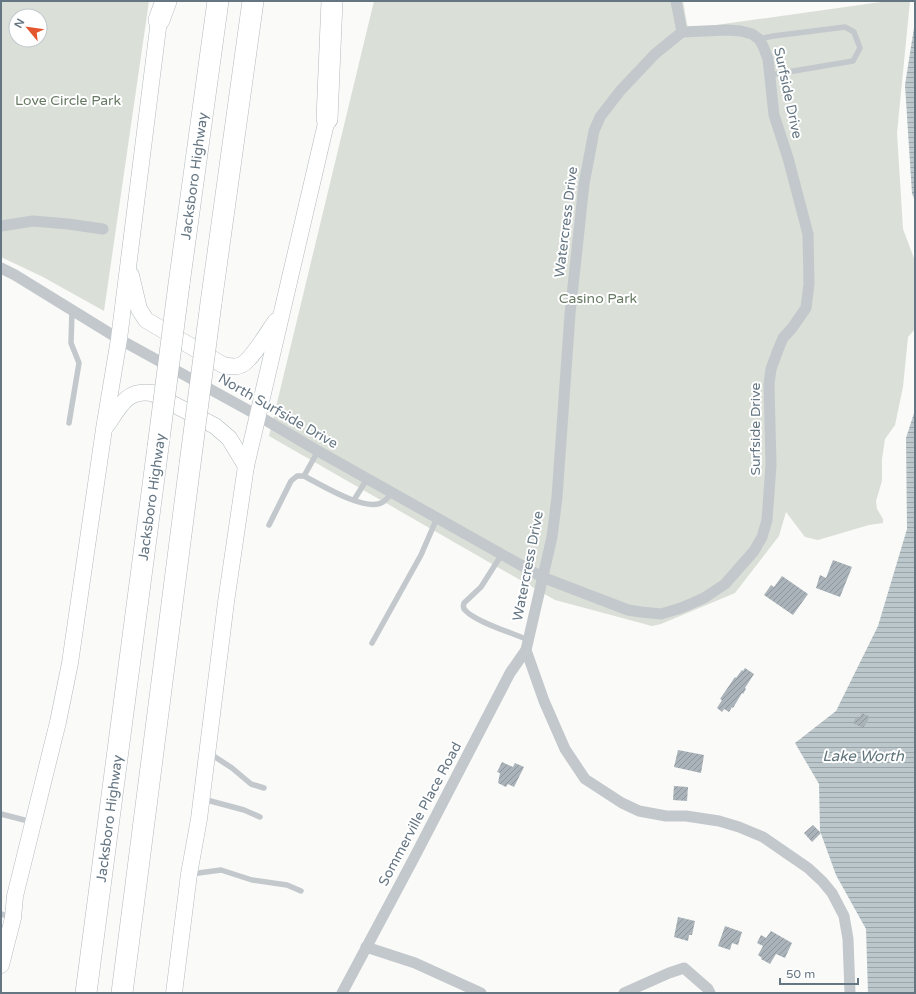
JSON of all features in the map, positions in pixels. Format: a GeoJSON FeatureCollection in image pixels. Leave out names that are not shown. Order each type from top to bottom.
{"type":"FeatureCollection","features":[{"type":"Feature","properties":{"kind":"highway"},"geometry":{"type":"LineString","coordinates":[[159,20],[166,1]]}},
{"type":"Feature","properties":{"kind":"highway","name":"Jacksboro Highway"},"geometry":{"type":"LineString","coordinates":[[86,993],[179,284],[218,1]]}},
{"type":"Feature","properties":{"kind":"highway"},"geometry":{"type":"LineString","coordinates":[[122,993],[211,303],[253,1]]}},
{"type":"Feature","properties":{"kind":"highway"},"geometry":{"type":"LineString","coordinates":[[327,119],[332,1]]}},
{"type":"Feature","properties":{"kind":"main road"},"geometry":{"type":"LineString","coordinates":[[1,965],[7,916],[15,896],[34,823],[58,722],[70,663],[104,429],[119,339],[159,20]]}},
{"type":"Feature","properties":{"kind":"main road"},"geometry":{"type":"LineString","coordinates":[[174,993],[189,874],[199,819],[208,753],[226,602],[246,466],[327,119]]}},
{"type":"Feature","properties":{"kind":"main road"},"geometry":{"type":"LineString","coordinates":[[129,266],[139,309],[146,320],[223,365],[233,367],[242,365],[250,357],[281,314]]}},
{"type":"Feature","properties":{"kind":"main road"},"geometry":{"type":"LineString","coordinates":[[104,429],[122,404],[130,396],[142,391],[152,393],[215,426],[229,438],[246,466]]}},
{"type":"Feature","properties":{"kind":"street"},"geometry":{"type":"LineString","coordinates":[[676,1],[682,32]]}},
{"type":"Feature","properties":{"kind":"street","name":"Surfside Drive"},"geometry":{"type":"LineString","coordinates":[[542,577],[628,610],[661,614],[687,606],[704,598],[725,584],[754,550],[762,537],[767,520],[771,465],[768,384],[778,350],[784,338],[806,308],[809,284],[808,234],[774,115],[768,60],[759,39],[752,34],[741,31],[727,30],[682,32]]}},
{"type":"Feature","properties":{"kind":"street","name":"Watercress Drive"},"geometry":{"type":"LineString","coordinates":[[527,645],[552,537],[557,497],[570,314],[584,184],[594,131],[600,117],[620,91],[655,54],[682,32]]}},
{"type":"Feature","properties":{"kind":"street"},"geometry":{"type":"LineString","coordinates":[[1,226],[32,221],[103,229]]}},
{"type":"Feature","properties":{"kind":"street","name":"North Surfside Drive"},"geometry":{"type":"LineString","coordinates":[[1,268],[15,275],[119,339],[257,415],[367,479],[542,577]]}},
{"type":"Feature","properties":{"kind":"street"},"geometry":{"type":"LineString","coordinates":[[527,645],[544,701],[565,749],[585,779],[622,803],[639,811],[666,816],[686,816],[718,821],[739,827],[763,837],[808,868],[822,881],[832,893],[844,916],[848,939],[850,993]]}},
{"type":"Feature","properties":{"kind":"street","name":"Sommerville Place Road"},"geometry":{"type":"LineString","coordinates":[[342,993],[510,673],[527,645]]}},
{"type":"Feature","properties":{"kind":"street"},"geometry":{"type":"LineString","coordinates":[[366,947],[415,963],[481,993]]}},
{"type":"Feature","properties":{"kind":"street"},"geometry":{"type":"LineString","coordinates":[[624,993],[684,968],[708,989],[710,993]]}},
{"type":"Feature","properties":{"kind":"lane"},"geometry":{"type":"LineString","coordinates":[[759,39],[845,27],[854,32],[860,48],[853,61],[770,74]]}},
{"type":"Feature","properties":{"kind":"lane"},"geometry":{"type":"LineString","coordinates":[[69,423],[79,363],[71,343],[72,311]]}},
{"type":"Feature","properties":{"kind":"lane"},"geometry":{"type":"LineString","coordinates":[[304,476],[318,451]]}},
{"type":"Feature","properties":{"kind":"lane"},"geometry":{"type":"LineString","coordinates":[[269,525],[291,481],[297,476],[304,476],[346,498],[370,504],[382,503],[392,493]]}},
{"type":"Feature","properties":{"kind":"lane"},"geometry":{"type":"LineString","coordinates":[[354,500],[367,479]]}},
{"type":"Feature","properties":{"kind":"lane"},"geometry":{"type":"LineString","coordinates":[[372,643],[421,555],[437,518]]}},
{"type":"Feature","properties":{"kind":"lane"},"geometry":{"type":"LineString","coordinates":[[502,554],[489,577],[474,595],[464,603],[463,607],[470,615],[527,645]]}},
{"type":"Feature","properties":{"kind":"lane"},"geometry":{"type":"LineString","coordinates":[[208,753],[232,768],[251,784],[264,788]]}},
{"type":"Feature","properties":{"kind":"lane"},"geometry":{"type":"LineString","coordinates":[[201,798],[244,810],[260,817]]}},
{"type":"Feature","properties":{"kind":"lane"},"geometry":{"type":"LineString","coordinates":[[1,814],[34,823]]}},
{"type":"Feature","properties":{"kind":"lane"},"geometry":{"type":"LineString","coordinates":[[189,874],[221,870],[252,880],[287,886],[302,891]]}},
{"type":"Feature","properties":{"kind":"green space","name":"Love Circle Park"},"geometry":{"type":"Polygon","coordinates":[[[1,1],[149,1],[104,311],[43,277],[1,257],[1,1]]]}},
{"type":"Feature","properties":{"kind":"green space","name":"Casino Park"},"geometry":{"type":"Polygon","coordinates":[[[374,1],[683,1],[688,29],[888,1],[910,1],[897,133],[903,229],[915,261],[915,329],[908,337],[903,387],[895,425],[885,439],[882,459],[882,481],[876,501],[877,509],[883,519],[883,523],[869,525],[818,540],[805,537],[786,512],[779,536],[735,593],[661,624],[652,626],[555,600],[269,436],[374,1]]]}},
{"type":"Feature","properties":{"kind":"water"},"geometry":{"type":"Polygon","coordinates":[[[915,21],[915,200],[912,194],[905,85],[915,21]]]}},
{"type":"Feature","properties":{"kind":"water","name":"Lake Worth"},"geometry":{"type":"Polygon","coordinates":[[[915,410],[915,993],[868,993],[866,929],[836,875],[820,831],[819,784],[795,743],[836,711],[878,626],[907,529],[906,438],[915,410]]]}},
{"type":"Feature","properties":{"kind":"building"},"geometry":{"type":"Polygon","coordinates":[[[833,560],[852,567],[840,597],[816,588],[820,575],[826,578],[833,560]]]}},
{"type":"Feature","properties":{"kind":"building"},"geometry":{"type":"Polygon","coordinates":[[[782,576],[808,594],[793,615],[764,595],[771,585],[774,587],[782,576]]]}},
{"type":"Feature","properties":{"kind":"building"},"geometry":{"type":"Polygon","coordinates":[[[745,668],[754,674],[733,708],[732,707],[729,712],[724,709],[722,712],[717,708],[722,700],[720,699],[735,677],[736,678],[745,668]]]}},
{"type":"Feature","properties":{"kind":"building"},"geometry":{"type":"Polygon","coordinates":[[[862,713],[870,717],[863,728],[853,723],[856,717],[859,719],[862,713]]]}},
{"type":"Feature","properties":{"kind":"building"},"geometry":{"type":"Polygon","coordinates":[[[678,750],[704,755],[701,773],[674,767],[678,750]]]}},
{"type":"Feature","properties":{"kind":"building"},"geometry":{"type":"Polygon","coordinates":[[[502,762],[513,767],[515,763],[524,767],[514,787],[508,784],[506,787],[498,783],[500,773],[497,772],[502,762]]]}},
{"type":"Feature","properties":{"kind":"building"},"geometry":{"type":"Polygon","coordinates":[[[674,786],[688,787],[687,801],[673,800],[674,786]]]}},
{"type":"Feature","properties":{"kind":"building"},"geometry":{"type":"Polygon","coordinates":[[[813,825],[821,833],[812,842],[804,833],[813,825]]]}},
{"type":"Feature","properties":{"kind":"building"},"geometry":{"type":"Polygon","coordinates":[[[678,917],[695,921],[692,935],[689,935],[688,941],[674,937],[678,917]]]}},
{"type":"Feature","properties":{"kind":"building"},"geometry":{"type":"Polygon","coordinates":[[[725,926],[742,932],[738,945],[732,943],[730,950],[718,946],[725,926]]]}},
{"type":"Feature","properties":{"kind":"building"},"geometry":{"type":"Polygon","coordinates":[[[771,931],[792,943],[785,958],[776,954],[770,964],[761,959],[762,958],[758,955],[763,946],[757,943],[761,935],[766,938],[771,931]]]}}]}
